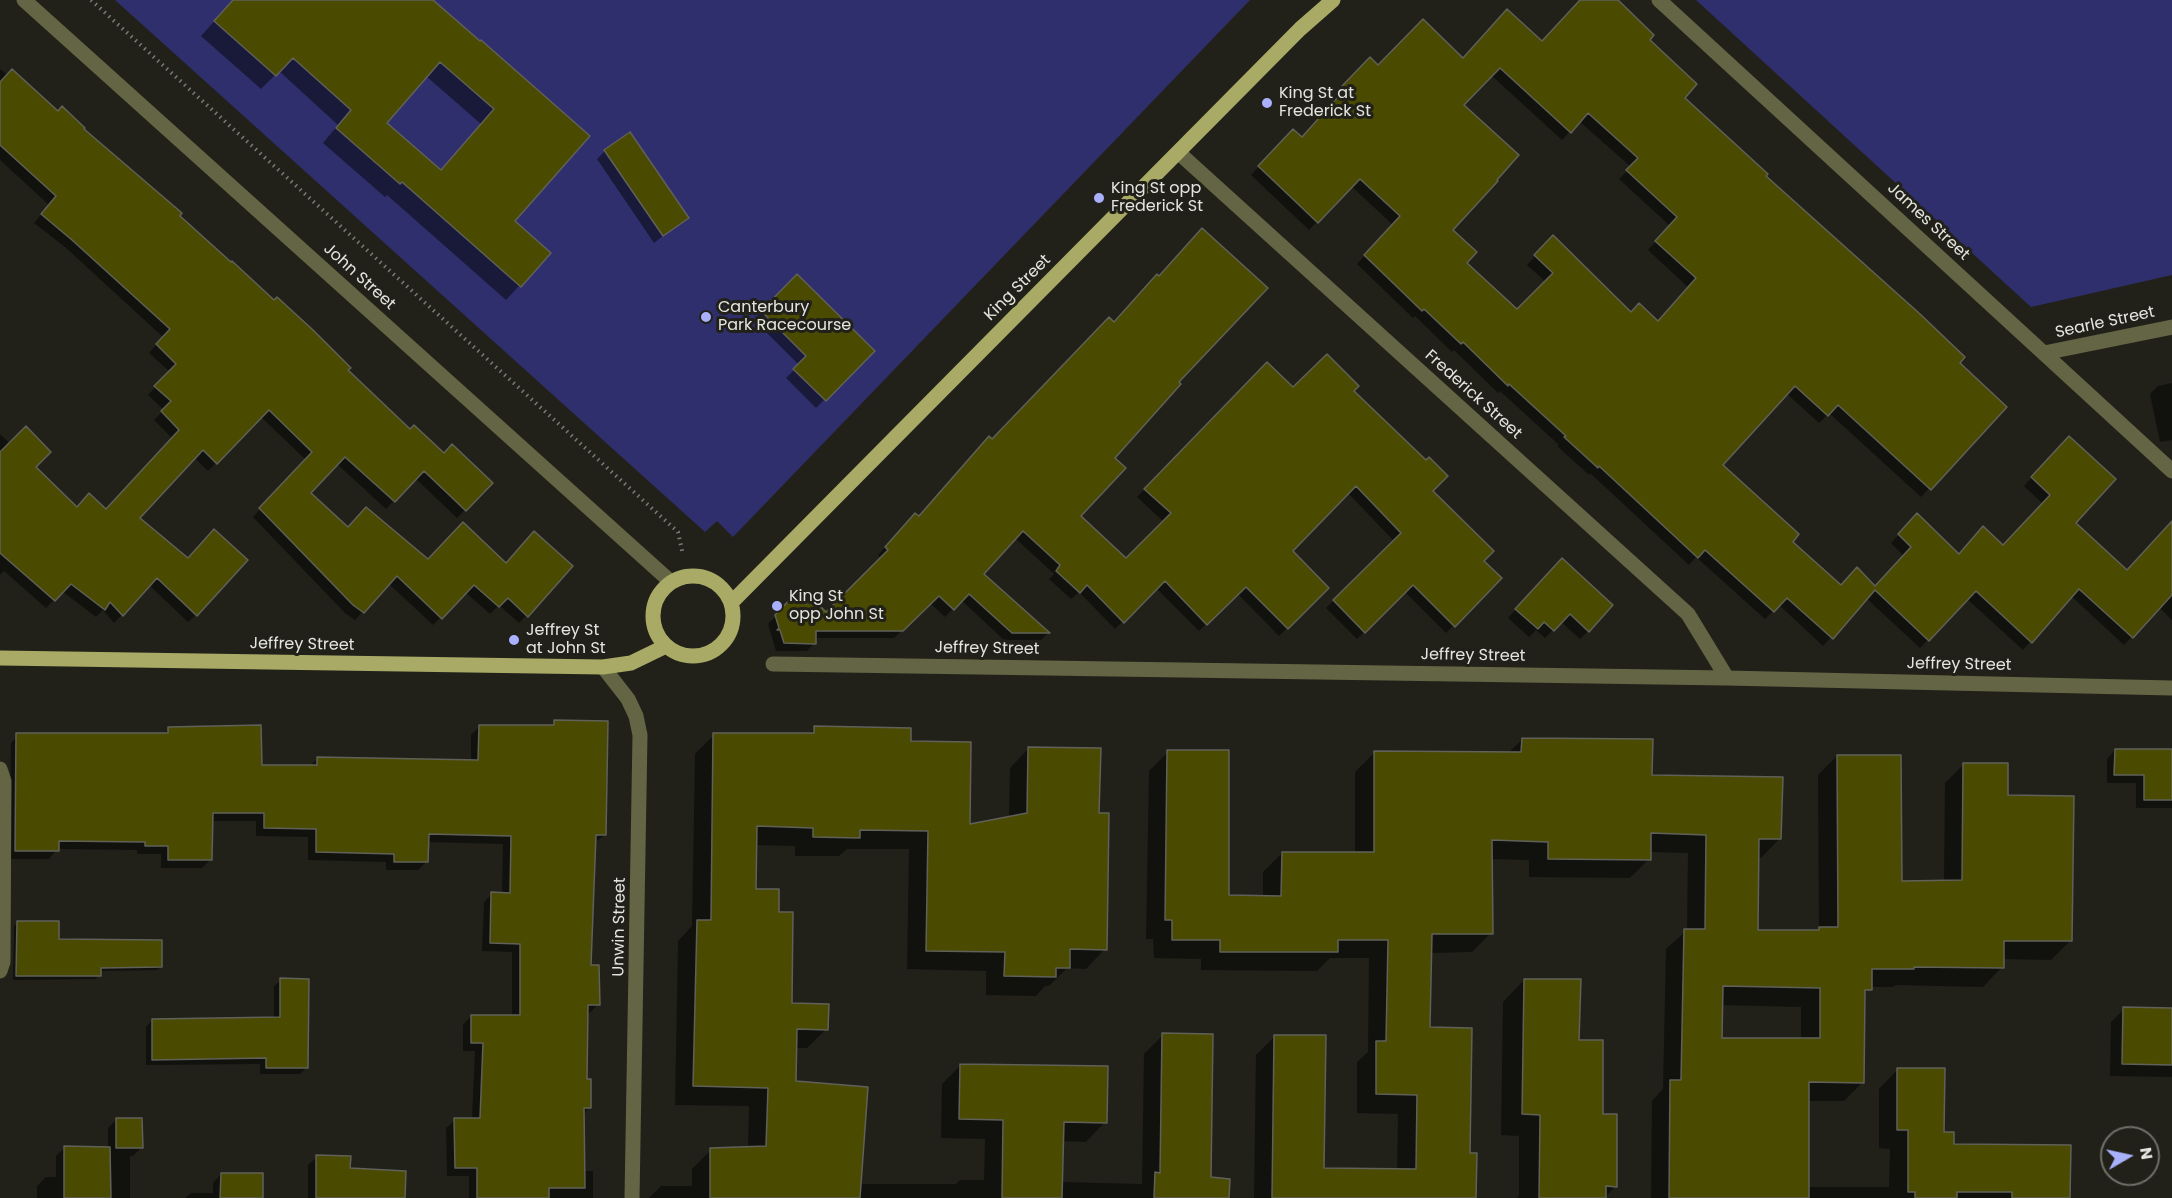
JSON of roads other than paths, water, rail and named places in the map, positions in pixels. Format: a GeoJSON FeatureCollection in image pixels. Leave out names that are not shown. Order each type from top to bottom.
{"type":"FeatureCollection","features":[{"type":"Feature","properties":{"kind":"main road","name":"King Street"},"geometry":{"type":"LineString","coordinates":[[731,603],[1300,29],[1333,0]]}},
{"type":"Feature","properties":{"kind":"main road"},"geometry":{"type":"LineString","coordinates":[[682,577],[706,577],[721,587],[731,603],[733,616],[731,628],[725,640],[715,649],[703,655],[690,656],[677,653],[666,646],[658,636],[653,613],[662,590],[671,582],[682,577]]}},
{"type":"Feature","properties":{"kind":"main road"},"geometry":{"type":"LineString","coordinates":[[603,667],[631,663],[666,646]]}},
{"type":"Feature","properties":{"kind":"main road","name":"Jeffrey Street"},"geometry":{"type":"LineString","coordinates":[[0,658],[603,667]]}},
{"type":"Feature","properties":{"kind":"street","name":"John Street"},"geometry":{"type":"LineString","coordinates":[[24,0],[671,582]]}},
{"type":"Feature","properties":{"kind":"street","name":"James Street"},"geometry":{"type":"LineString","coordinates":[[1659,0],[2172,471]]}},
{"type":"Feature","properties":{"kind":"street","name":"Frederick Street"},"geometry":{"type":"LineString","coordinates":[[1179,153],[1688,614],[1727,678]]}},
{"type":"Feature","properties":{"kind":"street","name":"Searle Street"},"geometry":{"type":"LineString","coordinates":[[2044,353],[2172,327]]}},
{"type":"Feature","properties":{"kind":"street","name":"Jeffrey Street"},"geometry":{"type":"LineString","coordinates":[[773,664],[1727,678],[2172,688]]}},
{"type":"Feature","properties":{"kind":"street","name":"Unwin Street"},"geometry":{"type":"LineString","coordinates":[[603,667],[628,699],[636,716],[640,735],[632,1198]]}},
{"type":"Feature","properties":{"kind":"street"},"geometry":{"type":"LineString","coordinates":[[0,769],[4,781],[2,967]]}},
{"type":"Feature","properties":{"kind":"place","name":"King St at Frederick St"},"geometry":{"type":"Point","coordinates":[1267,103]}},
{"type":"Feature","properties":{"kind":"place","name":"King St opp Frederick St"},"geometry":{"type":"Point","coordinates":[1099,198]}},
{"type":"Feature","properties":{"kind":"place","name":"Canterbury Park Racecourse"},"geometry":{"type":"Point","coordinates":[706,317]}},
{"type":"Feature","properties":{"kind":"place","name":"King St opp John St"},"geometry":{"type":"Point","coordinates":[777,606]}},
{"type":"Feature","properties":{"kind":"place","name":"Jeffrey St at John St"},"geometry":{"type":"Point","coordinates":[514,640]}}]}
